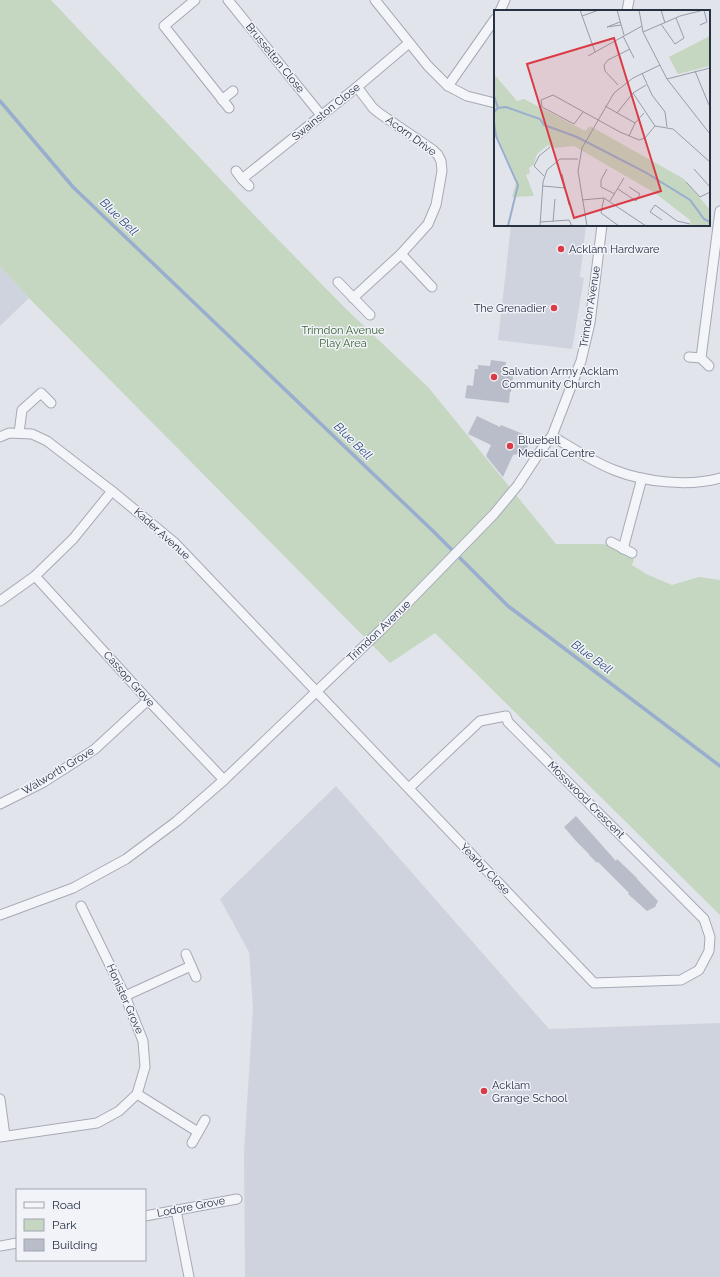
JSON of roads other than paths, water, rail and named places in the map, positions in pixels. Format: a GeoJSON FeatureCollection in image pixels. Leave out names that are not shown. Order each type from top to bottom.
{"type":"FeatureCollection","features":[{"type":"Feature","properties":{"kind":"street"},"geometry":{"type":"LineString","coordinates":[[195,0],[164,26],[229,108]]}},
{"type":"Feature","properties":{"kind":"street","name":"Brusselton Close"},"geometry":{"type":"LineString","coordinates":[[228,0],[321,115]]}},
{"type":"Feature","properties":{"kind":"street"},"geometry":{"type":"LineString","coordinates":[[375,0],[428,66],[448,86],[467,96],[494,103]]}},
{"type":"Feature","properties":{"kind":"street"},"geometry":{"type":"LineString","coordinates":[[500,10],[505,0]]}},
{"type":"Feature","properties":{"kind":"street"},"geometry":{"type":"LineString","coordinates":[[627,10],[629,0]]}},
{"type":"Feature","properties":{"kind":"street"},"geometry":{"type":"LineString","coordinates":[[448,86],[494,20]]}},
{"type":"Feature","properties":{"kind":"street","name":"Swainston Close"},"geometry":{"type":"LineString","coordinates":[[242,179],[357,87],[409,43]]}},
{"type":"Feature","properties":{"kind":"street","name":"Acorn Drive"},"geometry":{"type":"LineString","coordinates":[[353,298],[401,254],[428,224],[436,205],[442,171],[441,161],[433,150],[373,108],[357,87]]}},
{"type":"Feature","properties":{"kind":"street"},"geometry":{"type":"LineString","coordinates":[[222,100],[233,91]]}},
{"type":"Feature","properties":{"kind":"street"},"geometry":{"type":"LineString","coordinates":[[236,171],[249,186]]}},
{"type":"Feature","properties":{"kind":"street"},"geometry":{"type":"LineString","coordinates":[[701,358],[718,250],[720,211]]}},
{"type":"Feature","properties":{"kind":"street","name":"Trimdon Avenue"},"geometry":{"type":"LineString","coordinates":[[0,915],[73,888],[126,859],[177,821],[224,780],[386,625],[479,530],[513,491],[552,436],[574,379],[585,345],[593,301],[602,226]]}},
{"type":"Feature","properties":{"kind":"street"},"geometry":{"type":"LineString","coordinates":[[401,254],[432,287]]}},
{"type":"Feature","properties":{"kind":"street"},"geometry":{"type":"LineString","coordinates":[[338,282],[370,315]]}},
{"type":"Feature","properties":{"kind":"street"},"geometry":{"type":"LineString","coordinates":[[689,357],[701,358],[709,366]]}},
{"type":"Feature","properties":{"kind":"street"},"geometry":{"type":"LineString","coordinates":[[19,433],[22,410],[41,393],[51,403]]}},
{"type":"Feature","properties":{"kind":"street","name":"Kader Avenue"},"geometry":{"type":"LineString","coordinates":[[0,437],[9,433],[32,434],[47,441],[112,491],[175,543],[316,691]]}},
{"type":"Feature","properties":{"kind":"street"},"geometry":{"type":"LineString","coordinates":[[552,436],[613,470],[642,478],[676,482],[694,482],[720,478]]}},
{"type":"Feature","properties":{"kind":"street"},"geometry":{"type":"LineString","coordinates":[[623,549],[642,478]]}},
{"type":"Feature","properties":{"kind":"street"},"geometry":{"type":"LineString","coordinates":[[0,601],[35,576],[73,539],[112,491]]}},
{"type":"Feature","properties":{"kind":"street"},"geometry":{"type":"LineString","coordinates":[[611,542],[632,553]]}},
{"type":"Feature","properties":{"kind":"street","name":"Cassop Grove"},"geometry":{"type":"LineString","coordinates":[[35,576],[148,700],[224,780]]}},
{"type":"Feature","properties":{"kind":"street","name":"Yearby Close"},"geometry":{"type":"LineString","coordinates":[[316,691],[594,983],[681,980]]}},
{"type":"Feature","properties":{"kind":"street","name":"Walworth Grove"},"geometry":{"type":"LineString","coordinates":[[0,804],[44,782],[95,749],[148,700]]}},
{"type":"Feature","properties":{"kind":"street","name":"Mosswood Crescent"},"geometry":{"type":"LineString","coordinates":[[409,788],[480,721],[506,716],[508,722],[704,919],[710,937],[709,951],[699,970],[681,980]]}},
{"type":"Feature","properties":{"kind":"street","name":"Honister Grove"},"geometry":{"type":"LineString","coordinates":[[81,906],[125,996],[143,1041],[145,1067],[137,1094]]}},
{"type":"Feature","properties":{"kind":"street"},"geometry":{"type":"LineString","coordinates":[[186,954],[196,977]]}},
{"type":"Feature","properties":{"kind":"street"},"geometry":{"type":"LineString","coordinates":[[125,996],[191,966]]}},
{"type":"Feature","properties":{"kind":"street"},"geometry":{"type":"LineString","coordinates":[[0,1099],[3,1137],[98,1122],[119,1111],[137,1094],[198,1132]]}},
{"type":"Feature","properties":{"kind":"street"},"geometry":{"type":"LineString","coordinates":[[192,1142],[205,1120]]}},
{"type":"Feature","properties":{"kind":"street","name":"Lodore Grove"},"geometry":{"type":"LineString","coordinates":[[146,1216],[237,1199]]}},
{"type":"Feature","properties":{"kind":"street"},"geometry":{"type":"LineString","coordinates":[[176,1210],[189,1277]]}},
{"type":"Feature","properties":{"kind":"street"},"geometry":{"type":"LineString","coordinates":[[0,1246],[16,1243]]}},
{"type":"Feature","properties":{"kind":"waterway","name":"Blue Bell"},"geometry":{"type":"LineString","coordinates":[[0,101],[73,187],[434,532],[508,606],[720,766]]}},
{"type":"Feature","properties":{"kind":"place","name":"Acklam Hardware"},"geometry":{"type":"Point","coordinates":[561,249]}},
{"type":"Feature","properties":{"kind":"place","name":"The Grenadier"},"geometry":{"type":"Point","coordinates":[554,308]}},
{"type":"Feature","properties":{"kind":"place","name":"Salvation Army Acklam Community Church"},"geometry":{"type":"Point","coordinates":[494,377]}},
{"type":"Feature","properties":{"kind":"place","name":"Bluebell Medical Centre"},"geometry":{"type":"Point","coordinates":[510,446]}},
{"type":"Feature","properties":{"kind":"place","name":"Acklam Grange School"},"geometry":{"type":"Point","coordinates":[484,1091]}},
{"type":"Feature","properties":{"kind":"park label","name":"Trimdon Avenue Play Area"},"geometry":{"type":"Point","coordinates":[343,336]}}]}
